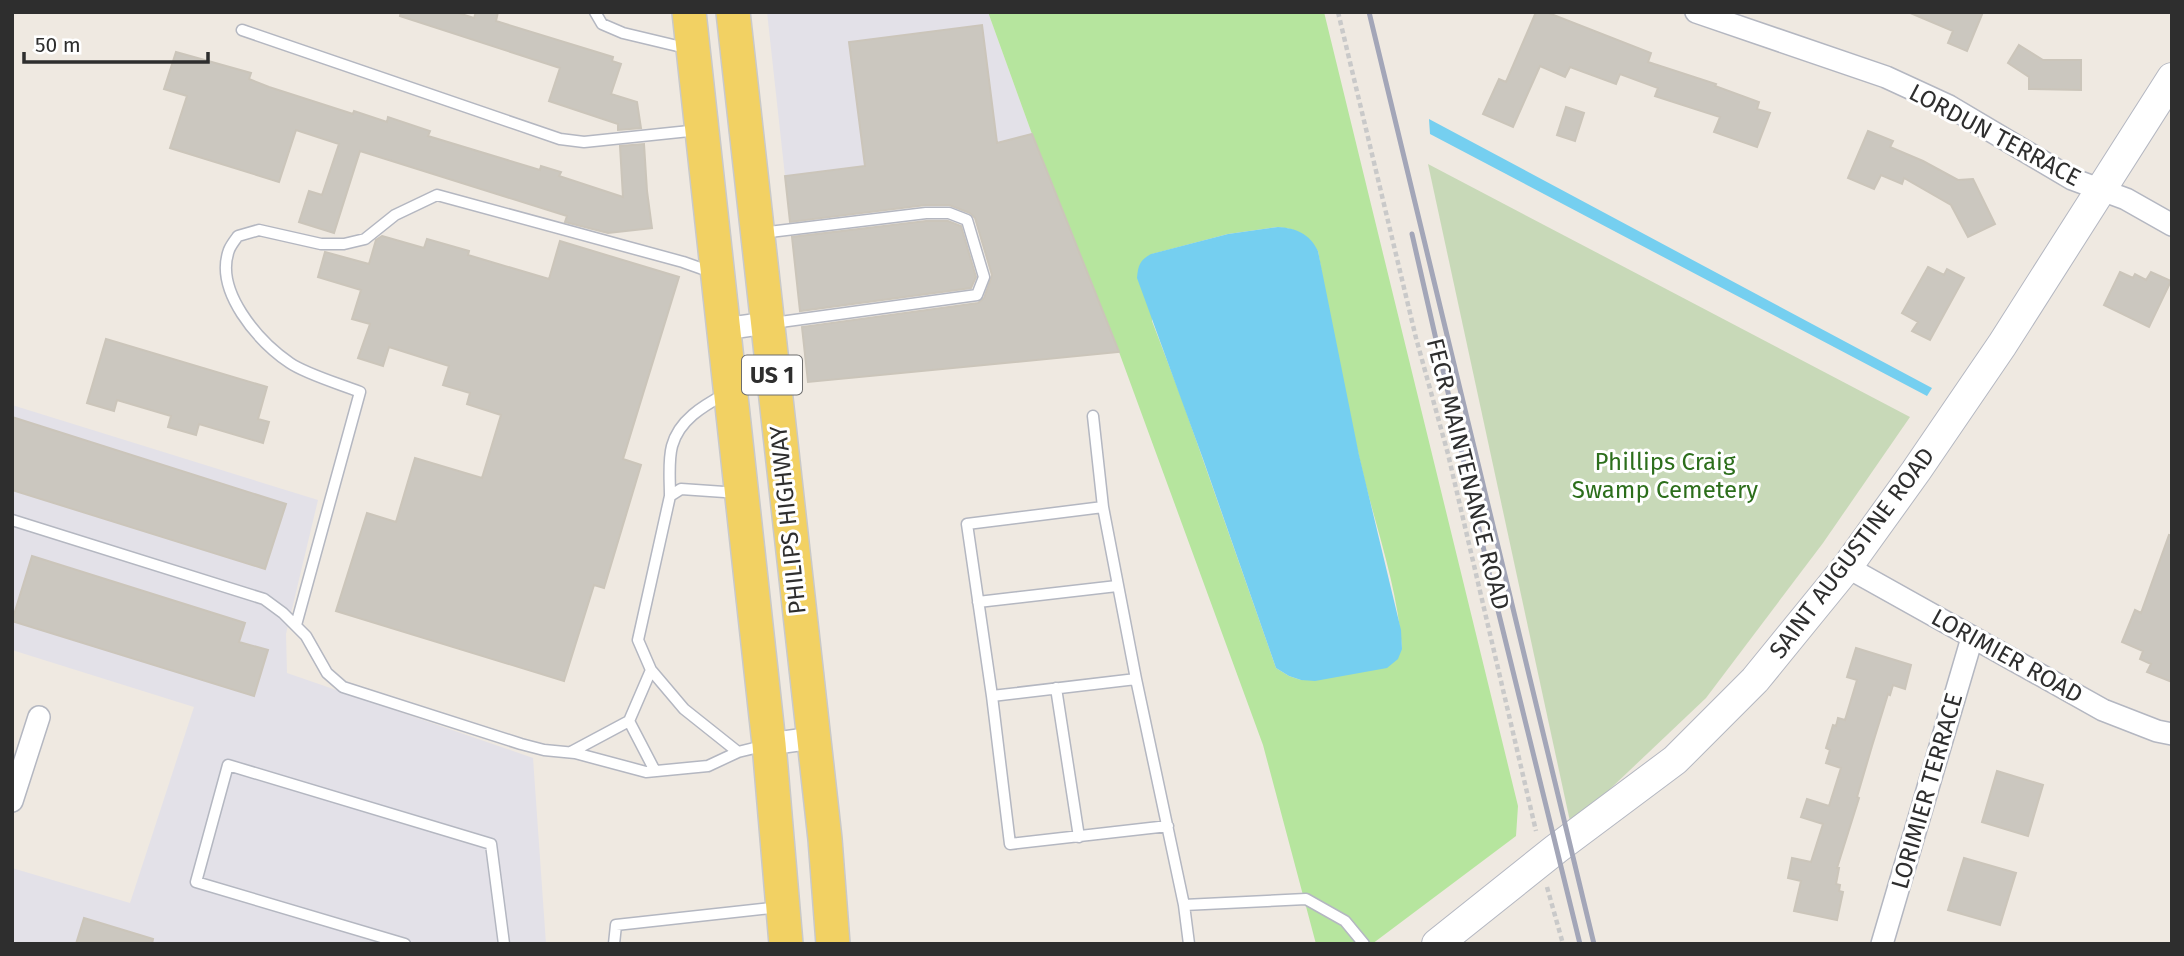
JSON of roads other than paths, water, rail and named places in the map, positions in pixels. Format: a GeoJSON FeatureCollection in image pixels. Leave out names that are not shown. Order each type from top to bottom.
{"type":"FeatureCollection","features":[{"type":"Feature","properties":{"kind":"main road","name":"PHILIPS HIGHWAY"},"geometry":{"type":"LineString","coordinates":[[689,12],[769,744],[786,944]]}},
{"type":"Feature","properties":{"kind":"main road","name":"PHILIPS HIGHWAY"},"geometry":{"type":"LineString","coordinates":[[733,12],[833,944]]}},
{"type":"Feature","properties":{"kind":"main road","name":"SAINT AUGUSTINE ROAD"},"geometry":{"type":"LineString","coordinates":[[1437,944],[1675,760],[1755,680],[1847,568],[2002,345],[2172,78]]}},
{"type":"Feature","properties":{"kind":"street","name":"LORDUN TERRACE"},"geometry":{"type":"LineString","coordinates":[[1696,12],[1886,77],[1949,106],[2072,179],[2126,200],[2172,225]]}},
{"type":"Feature","properties":{"kind":"street"},"geometry":{"type":"LineString","coordinates":[[724,329],[766,323]]}},
{"type":"Feature","properties":{"kind":"street","name":"LORIMIER ROAD"},"geometry":{"type":"LineString","coordinates":[[1847,568],[2103,710],[2172,734]]}},
{"type":"Feature","properties":{"kind":"street","name":"LORIMIER TERRACE"},"geometry":{"type":"LineString","coordinates":[[1882,944],[1972,638]]}},
{"type":"Feature","properties":{"kind":"street"},"geometry":{"type":"LineString","coordinates":[[12,801],[39,717]]}},
{"type":"Feature","properties":{"kind":"street"},"geometry":{"type":"LineString","coordinates":[[769,744],[813,738]]}},
{"type":"Feature","properties":{"kind":"lane"},"geometry":{"type":"LineString","coordinates":[[595,12],[602,24],[623,33],[693,49]]}},
{"type":"Feature","properties":{"kind":"lane"},"geometry":{"type":"LineString","coordinates":[[242,30],[560,139],[584,142],[702,130]]}},
{"type":"Feature","properties":{"kind":"lane"},"geometry":{"type":"LineString","coordinates":[[296,625],[360,392],[291,364],[260,336],[234,302],[227,279],[229,251],[238,236],[259,230],[321,244],[344,244],[365,239],[395,215],[437,195],[684,262],[718,275]]}},
{"type":"Feature","properties":{"kind":"lane"},"geometry":{"type":"LineString","coordinates":[[757,234],[926,213],[950,213],[967,220],[984,277],[977,295],[766,323]]}},
{"type":"Feature","properties":{"kind":"lane"},"geometry":{"type":"LineString","coordinates":[[731,391],[700,407],[684,423],[672,446],[670,496],[638,640],[651,670],[684,709],[738,752]]}},
{"type":"Feature","properties":{"kind":"lane"},"geometry":{"type":"LineString","coordinates":[[1093,416],[1103,507],[1117,586],[1184,905],[1189,944]]}},
{"type":"Feature","properties":{"kind":"lane"},"geometry":{"type":"LineString","coordinates":[[670,496],[681,489],[742,493]]}},
{"type":"Feature","properties":{"kind":"lane"},"geometry":{"type":"LineString","coordinates":[[1103,507],[967,524],[1010,844],[1168,826]]}},
{"type":"Feature","properties":{"kind":"lane"},"geometry":{"type":"LineString","coordinates":[[12,520],[264,599],[296,625],[315,649],[327,673],[344,687],[521,744],[544,750],[571,752],[646,772],[708,766],[738,752],[769,744]]}},
{"type":"Feature","properties":{"kind":"lane"},"geometry":{"type":"LineString","coordinates":[[978,602],[1117,586]]}},
{"type":"Feature","properties":{"kind":"lane"},"geometry":{"type":"LineString","coordinates":[[571,752],[629,721],[651,670]]}},
{"type":"Feature","properties":{"kind":"lane"},"geometry":{"type":"LineString","coordinates":[[992,696],[1136,679]]}},
{"type":"Feature","properties":{"kind":"lane"},"geometry":{"type":"LineString","coordinates":[[1056,688],[1079,836]]}},
{"type":"Feature","properties":{"kind":"lane"},"geometry":{"type":"LineString","coordinates":[[629,721],[655,771]]}},
{"type":"Feature","properties":{"kind":"lane"},"geometry":{"type":"LineString","coordinates":[[405,944],[196,882],[228,765],[491,844],[504,944]]}},
{"type":"Feature","properties":{"kind":"lane"},"geometry":{"type":"LineString","coordinates":[[1184,905],[1306,899],[1345,921],[1364,944]]}},
{"type":"Feature","properties":{"kind":"lane"},"geometry":{"type":"LineString","coordinates":[[614,944],[616,925],[783,906]]}},
{"type":"Feature","properties":{"kind":"water"},"geometry":{"type":"Polygon","coordinates":[[[1429,119],[1932,388],[1927,396],[1430,134],[1429,119]]]}},
{"type":"Feature","properties":{"kind":"water"},"geometry":{"type":"Polygon","coordinates":[[[1278,227],[1302,233],[1318,251],[1359,455],[1401,630],[1402,649],[1398,659],[1387,668],[1315,681],[1289,676],[1276,668],[1137,278],[1140,263],[1151,254],[1228,234],[1278,227]]]}},
{"type":"Feature","properties":{"kind":"railway"},"geometry":{"type":"LineString","coordinates":[[1369,12],[1594,944]]}},
{"type":"Feature","properties":{"kind":"railway"},"geometry":{"type":"LineString","coordinates":[[1412,234],[1493,590],[1580,944]]}},
{"type":"Feature","properties":{"kind":"park label","name":"Phillips Craig Swamp Cemetery"},"geometry":{"type":"Point","coordinates":[1665,476]}}]}
